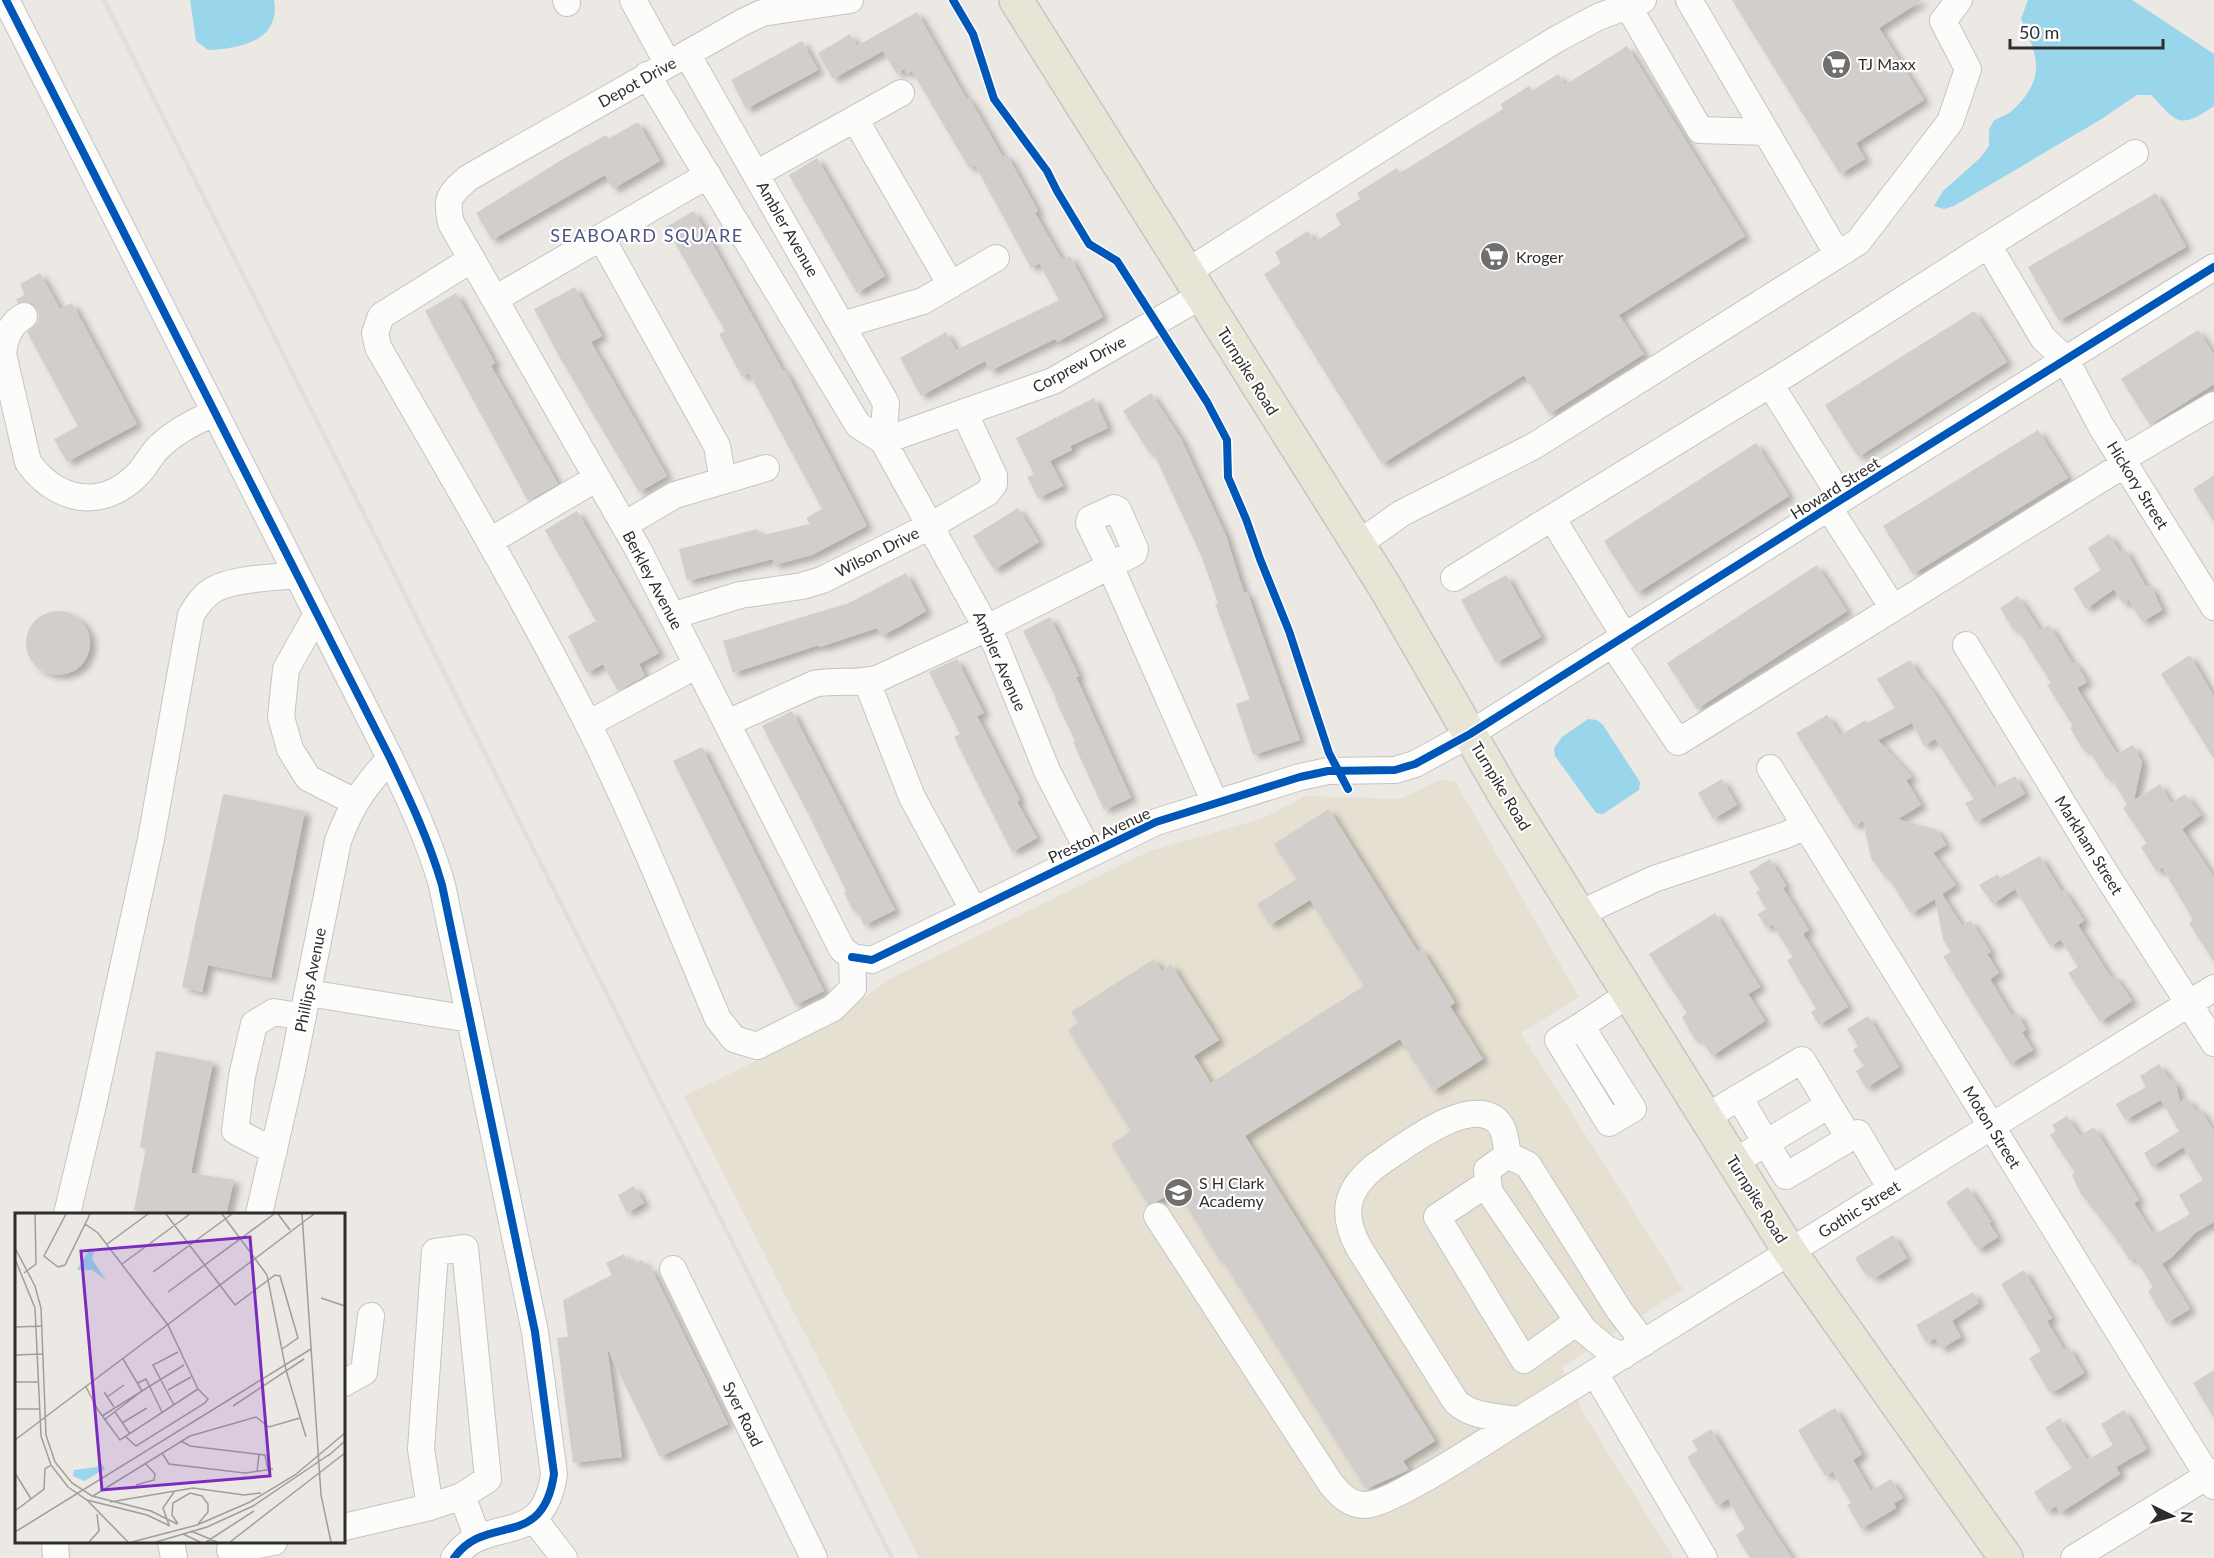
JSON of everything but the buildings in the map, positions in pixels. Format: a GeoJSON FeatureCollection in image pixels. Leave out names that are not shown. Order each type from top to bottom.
{"type":"FeatureCollection","features":[{"type":"Feature","properties":{"kind":"main road","name":"Turnpike Road"},"geometry":{"type":"LineString","coordinates":[[1016,0],[1385,587],[1506,797],[1790,1252],[2006,1558]]}},
{"type":"Feature","properties":{"kind":"street"},"geometry":{"type":"LineString","coordinates":[[6,0],[390,758],[421,822],[433,853],[470,1018],[535,1332],[554,1474],[552,1491],[545,1506],[534,1520],[478,1538],[466,1544],[454,1558]]}},
{"type":"Feature","properties":{"kind":"street"},"geometry":{"type":"LineString","coordinates":[[633,0],[668,64]]}},
{"type":"Feature","properties":{"kind":"street","name":"Depot Drive"},"geometry":{"type":"LineString","coordinates":[[447,207],[451,193],[468,178],[743,22],[762,13],[850,0]]}},
{"type":"Feature","properties":{"kind":"street"},"geometry":{"type":"LineString","coordinates":[[1689,0],[1838,255]]}},
{"type":"Feature","properties":{"kind":"street"},"geometry":{"type":"LineString","coordinates":[[1358,544],[1402,513],[1534,446],[1858,242],[1950,122],[1968,69],[1943,21],[1959,0]]}},
{"type":"Feature","properties":{"kind":"street"},"geometry":{"type":"LineString","coordinates":[[1635,3],[1700,130],[1766,132]]}},
{"type":"Feature","properties":{"kind":"street","name":"Corprew Drive"},"geometry":{"type":"LineString","coordinates":[[883,441],[1053,381],[1194,284],[1411,129],[1557,39],[1598,16],[1635,3]]}},
{"type":"Feature","properties":{"kind":"street","name":"Ambler Avenue"},"geometry":{"type":"LineString","coordinates":[[668,64],[756,174],[886,403],[883,441]]}},
{"type":"Feature","properties":{"kind":"street","name":"Ambler Avenue"},"geometry":{"type":"LineString","coordinates":[[668,64],[708,175],[858,425],[883,441],[996,645],[1048,773],[1090,854]]}},
{"type":"Feature","properties":{"kind":"street"},"geometry":{"type":"LineString","coordinates":[[756,174],[901,93]]}},
{"type":"Feature","properties":{"kind":"street"},"geometry":{"type":"LineString","coordinates":[[855,119],[951,285]]}},
{"type":"Feature","properties":{"kind":"street"},"geometry":{"type":"LineString","coordinates":[[1454,578],[1770,384],[2135,153]]}},
{"type":"Feature","properties":{"kind":"street"},"geometry":{"type":"LineString","coordinates":[[495,299],[708,175]]}},
{"type":"Feature","properties":{"kind":"street","name":"Berkley Avenue"},"geometry":{"type":"LineString","coordinates":[[447,207],[451,223],[624,525],[842,949],[852,957]]}},
{"type":"Feature","properties":{"kind":"street"},"geometry":{"type":"LineString","coordinates":[[601,237],[717,446],[723,481]]}},
{"type":"Feature","properties":{"kind":"street","name":"Hickory Street"},"geometry":{"type":"LineString","coordinates":[[1988,245],[2043,338],[2066,360],[2101,426],[2214,607]]}},
{"type":"Feature","properties":{"kind":"street"},"geometry":{"type":"LineString","coordinates":[[842,325],[923,301],[996,258]]}},
{"type":"Feature","properties":{"kind":"street"},"geometry":{"type":"LineString","coordinates":[[472,259],[381,316],[375,333],[378,347],[490,542],[588,724],[643,840],[718,1018],[734,1039],[757,1046],[833,1008],[853,988],[852,957]]}},
{"type":"Feature","properties":{"kind":"street","name":"Howard Street"},"geometry":{"type":"LineString","coordinates":[[1470,734],[2214,267]]}},
{"type":"Feature","properties":{"kind":"street"},"geometry":{"type":"LineString","coordinates":[[24,316],[11,327],[5,340],[3,354],[28,462],[38,476],[52,488],[68,495],[83,497],[105,494],[114,490],[138,474],[159,447],[178,430],[215,413]]}},
{"type":"Feature","properties":{"kind":"street"},"geometry":{"type":"LineString","coordinates":[[1770,384],[1893,608]]}},
{"type":"Feature","properties":{"kind":"street"},"geometry":{"type":"LineString","coordinates":[[1552,518],[1619,641],[1678,742],[2214,405]]}},
{"type":"Feature","properties":{"kind":"street","name":"Wilson Drive"},"geometry":{"type":"LineString","coordinates":[[672,616],[740,595],[802,586],[822,580],[930,526],[987,492],[994,484],[994,476],[964,412]]}},
{"type":"Feature","properties":{"kind":"street"},"geometry":{"type":"LineString","coordinates":[[624,525],[675,495],[766,468]]}},
{"type":"Feature","properties":{"kind":"street"},"geometry":{"type":"LineString","coordinates":[[490,542],[597,478]]}},
{"type":"Feature","properties":{"kind":"street"},"geometry":{"type":"LineString","coordinates":[[727,723],[814,684],[828,681],[867,682],[987,628],[1110,566],[1215,803]]}},
{"type":"Feature","properties":{"kind":"street"},"geometry":{"type":"LineString","coordinates":[[67,1213],[151,839],[191,615],[199,601],[226,584],[297,575]]}},
{"type":"Feature","properties":{"kind":"street"},"geometry":{"type":"LineString","coordinates":[[317,614],[286,669],[281,717],[290,749],[308,778],[355,802]]}},
{"type":"Feature","properties":{"kind":"street","name":"Markham Street"},"geometry":{"type":"LineString","coordinates":[[1966,645],[2104,871],[2214,1043]]}},
{"type":"Feature","properties":{"kind":"street"},"geometry":{"type":"LineString","coordinates":[[588,724],[697,664]]}},
{"type":"Feature","properties":{"kind":"street"},"geometry":{"type":"LineString","coordinates":[[867,682],[912,797],[974,910]]}},
{"type":"Feature","properties":{"kind":"street","name":"Preston Avenue"},"geometry":{"type":"LineString","coordinates":[[852,957],[872,960],[1156,822],[1328,771],[1395,770],[1415,764],[1470,734]]}},
{"type":"Feature","properties":{"kind":"street","name":"Phillips Avenue"},"geometry":{"type":"LineString","coordinates":[[259,1213],[306,1005],[338,841],[355,802],[390,758]]}},
{"type":"Feature","properties":{"kind":"street","name":"Moton Street"},"geometry":{"type":"LineString","coordinates":[[1770,768],[1991,1127],[2212,1478]]}},
{"type":"Feature","properties":{"kind":"street"},"geometry":{"type":"LineString","coordinates":[[1579,914],[1654,879],[1786,835],[1805,826]]}},
{"type":"Feature","properties":{"kind":"street","name":"Gothic Street"},"geometry":{"type":"LineString","coordinates":[[1157,1216],[1330,1484],[1340,1495],[1351,1502],[1365,1505],[1378,1503],[1430,1475],[1633,1350],[2214,988]]}},
{"type":"Feature","properties":{"kind":"street"},"geometry":{"type":"LineString","coordinates":[[1581,1026],[1629,994]]}},
{"type":"Feature","properties":{"kind":"street"},"geometry":{"type":"LineString","coordinates":[[274,1151],[236,1131],[242,1076],[254,1024],[274,1012],[306,1005],[470,1018]]}},
{"type":"Feature","properties":{"kind":"street"},"geometry":{"type":"LineString","coordinates":[[1706,1117],[1802,1060],[1849,1138]]}},
{"type":"Feature","properties":{"kind":"street"},"geometry":{"type":"LineString","coordinates":[[1739,1097],[1786,1176],[1858,1133],[1891,1189]]}},
{"type":"Feature","properties":{"kind":"street"},"geometry":{"type":"LineString","coordinates":[[1734,1162],[1830,1105]]}},
{"type":"Feature","properties":{"kind":"street"},"geometry":{"type":"LineString","coordinates":[[1508,1155],[1503,1129],[1493,1119],[1476,1114],[1452,1118],[1363,1176],[1352,1192],[1348,1213],[1351,1234],[1456,1402],[1474,1412],[1519,1420]]}},
{"type":"Feature","properties":{"kind":"street"},"geometry":{"type":"LineString","coordinates":[[1508,1155],[1528,1165],[1619,1310],[1633,1350],[1607,1349],[1584,1330],[1489,1191],[1487,1170],[1508,1155]]}},
{"type":"Feature","properties":{"kind":"street"},"geometry":{"type":"LineString","coordinates":[[1488,1183],[1437,1217],[1524,1360],[1578,1322]]}},
{"type":"Feature","properties":{"kind":"street"},"geometry":{"type":"LineString","coordinates":[[345,1527],[430,1507],[462,1496],[488,1479],[465,1248],[435,1252],[421,1449],[430,1507]]}},
{"type":"Feature","properties":{"kind":"street","name":"Syer Road"},"geometry":{"type":"LineString","coordinates":[[673,1269],[814,1558]]}},
{"type":"Feature","properties":{"kind":"street"},"geometry":{"type":"LineString","coordinates":[[345,1382],[364,1372],[371,1316]]}},
{"type":"Feature","properties":{"kind":"street"},"geometry":{"type":"LineString","coordinates":[[1595,1373],[1704,1558]]}},
{"type":"Feature","properties":{"kind":"street"},"geometry":{"type":"LineString","coordinates":[[2074,1558],[2212,1478]]}},
{"type":"Feature","properties":{"kind":"street"},"geometry":{"type":"LineString","coordinates":[[462,1496],[478,1538]]}},
{"type":"Feature","properties":{"kind":"street"},"geometry":{"type":"LineString","coordinates":[[534,1520],[564,1558]]}},
{"type":"Feature","properties":{"kind":"street"},"geometry":{"type":"LineString","coordinates":[[171,1543],[174,1558]]}},
{"type":"Feature","properties":{"kind":"street"},"geometry":{"type":"LineString","coordinates":[[228,1550],[268,1543]]}},
{"type":"Feature","properties":{"kind":"shaded area","name":"S H Clark Academy"},"geometry":{"type":"Polygon","coordinates":[[[1442,779],[1456,783],[1579,997],[1521,1033],[1683,1289],[1562,1367],[1585,1416],[1674,1558],[919,1558],[684,1096],[831,1024],[886,981],[1150,851],[1264,818],[1305,796],[1400,799],[1442,779]]]}},
{"type":"Feature","properties":{"kind":"water"},"geometry":{"type":"Polygon","coordinates":[[[190,0],[274,0],[274,14],[271,25],[255,40],[232,48],[208,50],[196,41],[190,0]]]}},
{"type":"Feature","properties":{"kind":"water"},"geometry":{"type":"Polygon","coordinates":[[[2028,0],[2132,0],[2214,54],[2214,106],[2193,118],[2180,120],[2167,112],[2151,95],[2137,95],[2100,120],[1954,206],[1944,209],[1934,206],[1943,191],[1980,158],[1989,146],[1989,130],[1994,120],[2014,109],[2031,88],[2035,78],[2036,59],[2021,19],[2028,0]]]}},
{"type":"Feature","properties":{"kind":"water"},"geometry":{"type":"Polygon","coordinates":[[[1588,719],[1597,720],[1603,725],[1640,782],[1639,790],[1603,814],[1596,813],[1555,756],[1554,748],[1562,737],[1588,719]]]}},
{"type":"Feature","properties":{"kind":"railway"},"geometry":{"type":"LineString","coordinates":[[104,0],[892,1558]]}},
{"type":"Feature","properties":{"kind":"cycle path"},"geometry":{"type":"LineString","coordinates":[[6,0],[390,758],[425,836],[442,885],[535,1332],[554,1474],[548,1498],[538,1514],[526,1523],[482,1536],[467,1544],[454,1558]]}},
{"type":"Feature","properties":{"kind":"cycle path"},"geometry":{"type":"LineString","coordinates":[[953,0],[973,34],[994,99],[1047,171],[1089,244],[1117,261],[1207,402],[1227,440],[1228,477],[1289,631],[1329,753],[1348,789]]}},
{"type":"Feature","properties":{"kind":"cycle path"},"geometry":{"type":"LineString","coordinates":[[852,957],[872,960],[1156,822],[1300,777],[1328,771],[1395,770],[1415,764],[1470,734],[2214,267]]}},
{"type":"Feature","properties":{"kind":"place","name":"TJ Maxx"},"geometry":{"type":"Point","coordinates":[1837,64]}},
{"type":"Feature","properties":{"kind":"place","name":"Kroger"},"geometry":{"type":"Point","coordinates":[1495,257]}},
{"type":"Feature","properties":{"kind":"place","name":"S H Clark Academy"},"geometry":{"type":"Point","coordinates":[1178,1192]}},
{"type":"Feature","properties":{"kind":"district","name":"SEABOARD SQUARE"},"geometry":{"type":"Point","coordinates":[647,236]}}]}
